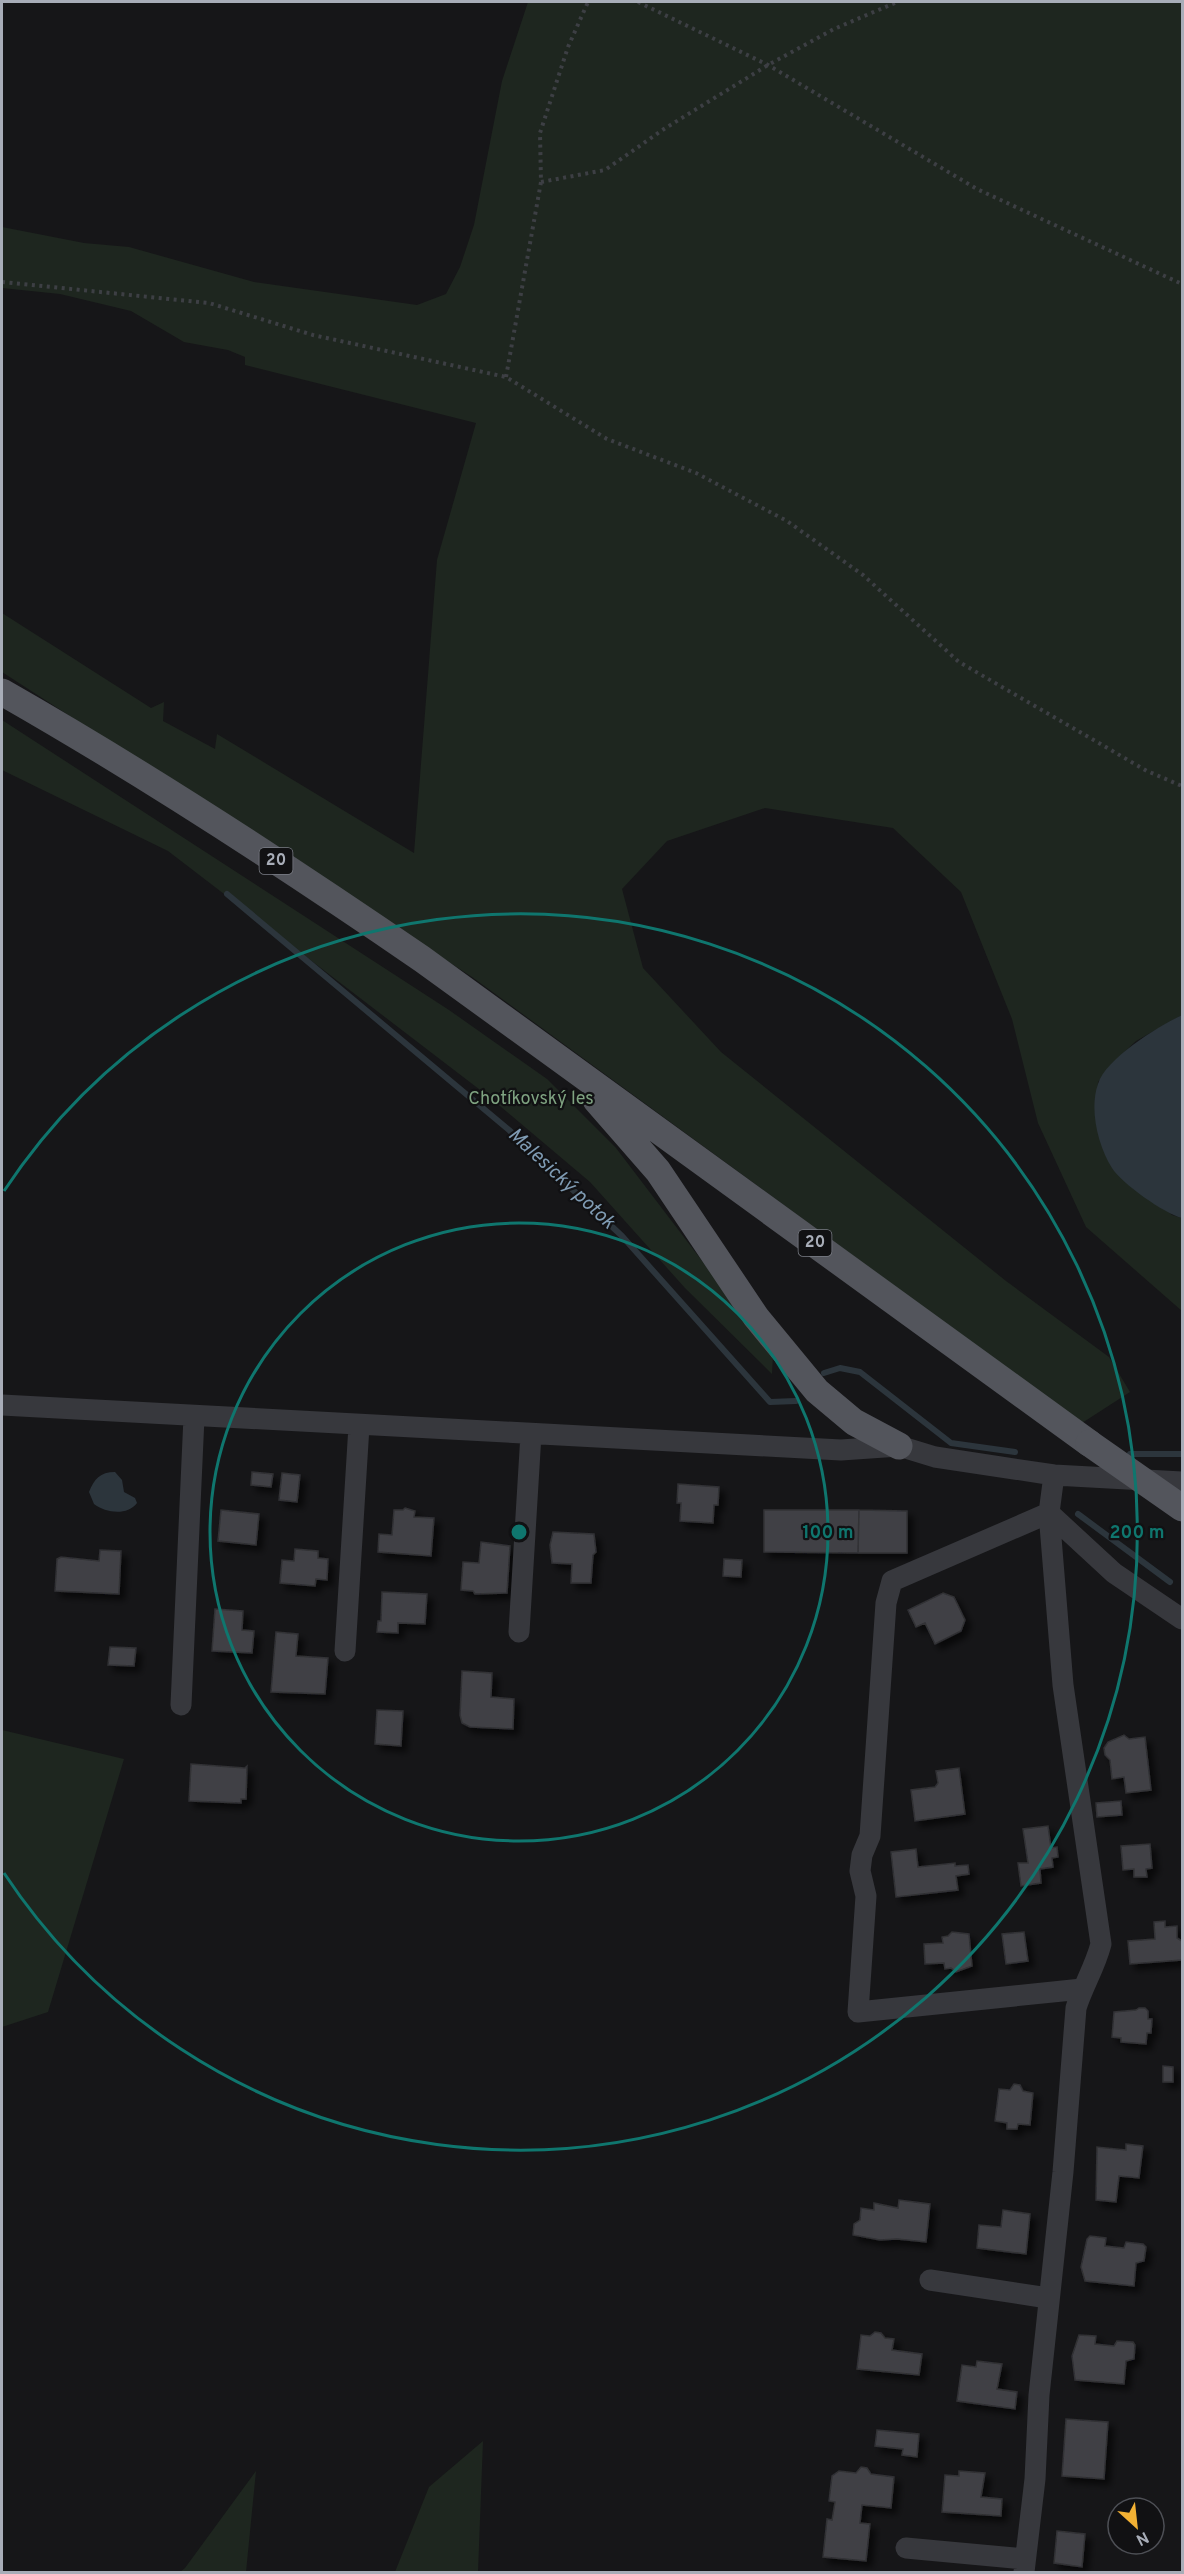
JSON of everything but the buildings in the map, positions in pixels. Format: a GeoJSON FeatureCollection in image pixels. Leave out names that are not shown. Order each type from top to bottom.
{"type":"FeatureCollection","features":[{"type":"Feature","properties":{"kind":"main road","name":"20"},"geometry":{"type":"LineString","coordinates":[[2,692],[187,804],[316,886],[540,1043],[1089,1443],[1182,1508]]}},
{"type":"Feature","properties":{"kind":"main road"},"geometry":{"type":"LineString","coordinates":[[540,1043],[622,1126],[658,1171],[756,1317],[817,1391],[854,1422],[899,1446]]}},
{"type":"Feature","properties":{"kind":"street"},"geometry":{"type":"LineString","coordinates":[[2,1405],[359,1426],[841,1450],[899,1446],[935,1457],[1054,1475],[1182,1482]]}},
{"type":"Feature","properties":{"kind":"street"},"geometry":{"type":"LineString","coordinates":[[181,1705],[194,1417]]}},
{"type":"Feature","properties":{"kind":"street"},"geometry":{"type":"LineString","coordinates":[[345,1651],[359,1426]]}},
{"type":"Feature","properties":{"kind":"street"},"geometry":{"type":"LineString","coordinates":[[519,1632],[531,1434]]}},
{"type":"Feature","properties":{"kind":"street"},"geometry":{"type":"LineString","coordinates":[[906,2548],[1025,2566],[1035,2479],[1048,2298],[1063,2172],[1074,2028],[1082,1989],[1094,1969],[1101,1944],[1062,1685],[1049,1514],[1054,1475]]}},
{"type":"Feature","properties":{"kind":"street"},"geometry":{"type":"LineString","coordinates":[[1049,1514],[1114,1573],[1182,1619]]}},
{"type":"Feature","properties":{"kind":"street"},"geometry":{"type":"LineString","coordinates":[[1049,1514],[892,1581],[886,1603],[870,1836],[861,1859],[861,1876],[866,1896],[858,2012],[1082,1989]]}},
{"type":"Feature","properties":{"kind":"street"},"geometry":{"type":"LineString","coordinates":[[930,2280],[1048,2298]]}},
{"type":"Feature","properties":{"kind":"path"},"geometry":{"type":"LineString","coordinates":[[506,378],[541,182],[540,134],[568,47],[588,2]]}},
{"type":"Feature","properties":{"kind":"path"},"geometry":{"type":"LineString","coordinates":[[638,2],[768,65],[977,189],[1182,284]]}},
{"type":"Feature","properties":{"kind":"path"},"geometry":{"type":"LineString","coordinates":[[541,182],[605,170],[664,129],[768,65],[834,29],[897,2]]}},
{"type":"Feature","properties":{"kind":"path"},"geometry":{"type":"LineString","coordinates":[[2,282],[209,303],[313,335],[506,378],[607,440],[696,473],[787,520],[863,576],[959,662],[1147,771],[1182,786]]}},
{"type":"Feature","properties":{"kind":"green space"},"geometry":{"type":"Polygon","coordinates":[[[528,2],[1182,2],[1182,1015],[1136,1041],[1115,1061],[1098,1082],[1096,1120],[1107,1158],[1172,1215],[1182,1218],[1182,1311],[1086,1227],[1038,1123],[1012,1019],[961,892],[893,828],[765,808],[667,841],[622,889],[643,968],[721,1052],[1006,1281],[1109,1357],[1130,1392],[1082,1423],[472,977],[2,672],[2,613],[151,708],[164,702],[163,721],[215,749],[217,734],[414,853],[437,560],[476,423],[245,365],[245,357],[228,350],[184,342],[131,311],[60,294],[2,288],[2,227],[84,243],[129,247],[254,282],[417,305],[446,294],[460,267],[474,225],[502,81],[528,2]]]}},
{"type":"Feature","properties":{"kind":"green space","name":"Chotíkovský les"},"geometry":{"type":"Polygon","coordinates":[[[2,720],[449,1010],[547,1079],[616,1148],[773,1354],[772,1374],[685,1288],[590,1182],[488,1096],[168,851],[2,770],[2,720]]]}},
{"type":"Feature","properties":{"kind":"green space"},"geometry":{"type":"Polygon","coordinates":[[[2,1730],[124,1759],[48,2012],[2,2027],[2,1730]]]}},
{"type":"Feature","properties":{"kind":"green space"},"geometry":{"type":"Polygon","coordinates":[[[483,2441],[478,2572],[395,2572],[429,2487],[483,2441]]]}},
{"type":"Feature","properties":{"kind":"green space"},"geometry":{"type":"Polygon","coordinates":[[[256,2471],[246,2572],[180,2572],[185,2568],[256,2471]]]}},
{"type":"Feature","properties":{"kind":"shaded area"},"geometry":{"type":"Polygon","coordinates":[[[1182,1015],[1182,1218],[1165,1211],[1144,1197],[1124,1182],[1112,1168],[1099,1138],[1094,1105],[1098,1084],[1111,1064],[1147,1035],[1182,1015]]]}},
{"type":"Feature","properties":{"kind":"shaded area"},"geometry":{"type":"Polygon","coordinates":[[[115,1472],[122,1480],[124,1492],[135,1498],[137,1503],[128,1510],[116,1512],[99,1507],[94,1504],[89,1492],[98,1477],[105,1473],[115,1472]]]}},
{"type":"Feature","properties":{"kind":"waterway","name":"Malesický potok"},"geometry":{"type":"LineString","coordinates":[[227,894],[509,1130],[622,1236],[770,1402],[796,1401]]}},
{"type":"Feature","properties":{"kind":"waterway","name":"Malesický potok"},"geometry":{"type":"LineString","coordinates":[[824,1373],[840,1368],[860,1372],[951,1443],[1015,1452]]}},
{"type":"Feature","properties":{"kind":"waterway","name":"Malesický potok"},"geometry":{"type":"LineString","coordinates":[[1130,1454],[1182,1454]]}},
{"type":"Feature","properties":{"kind":"waterway"},"geometry":{"type":"LineString","coordinates":[[1078,1514],[1170,1582]]}}]}
